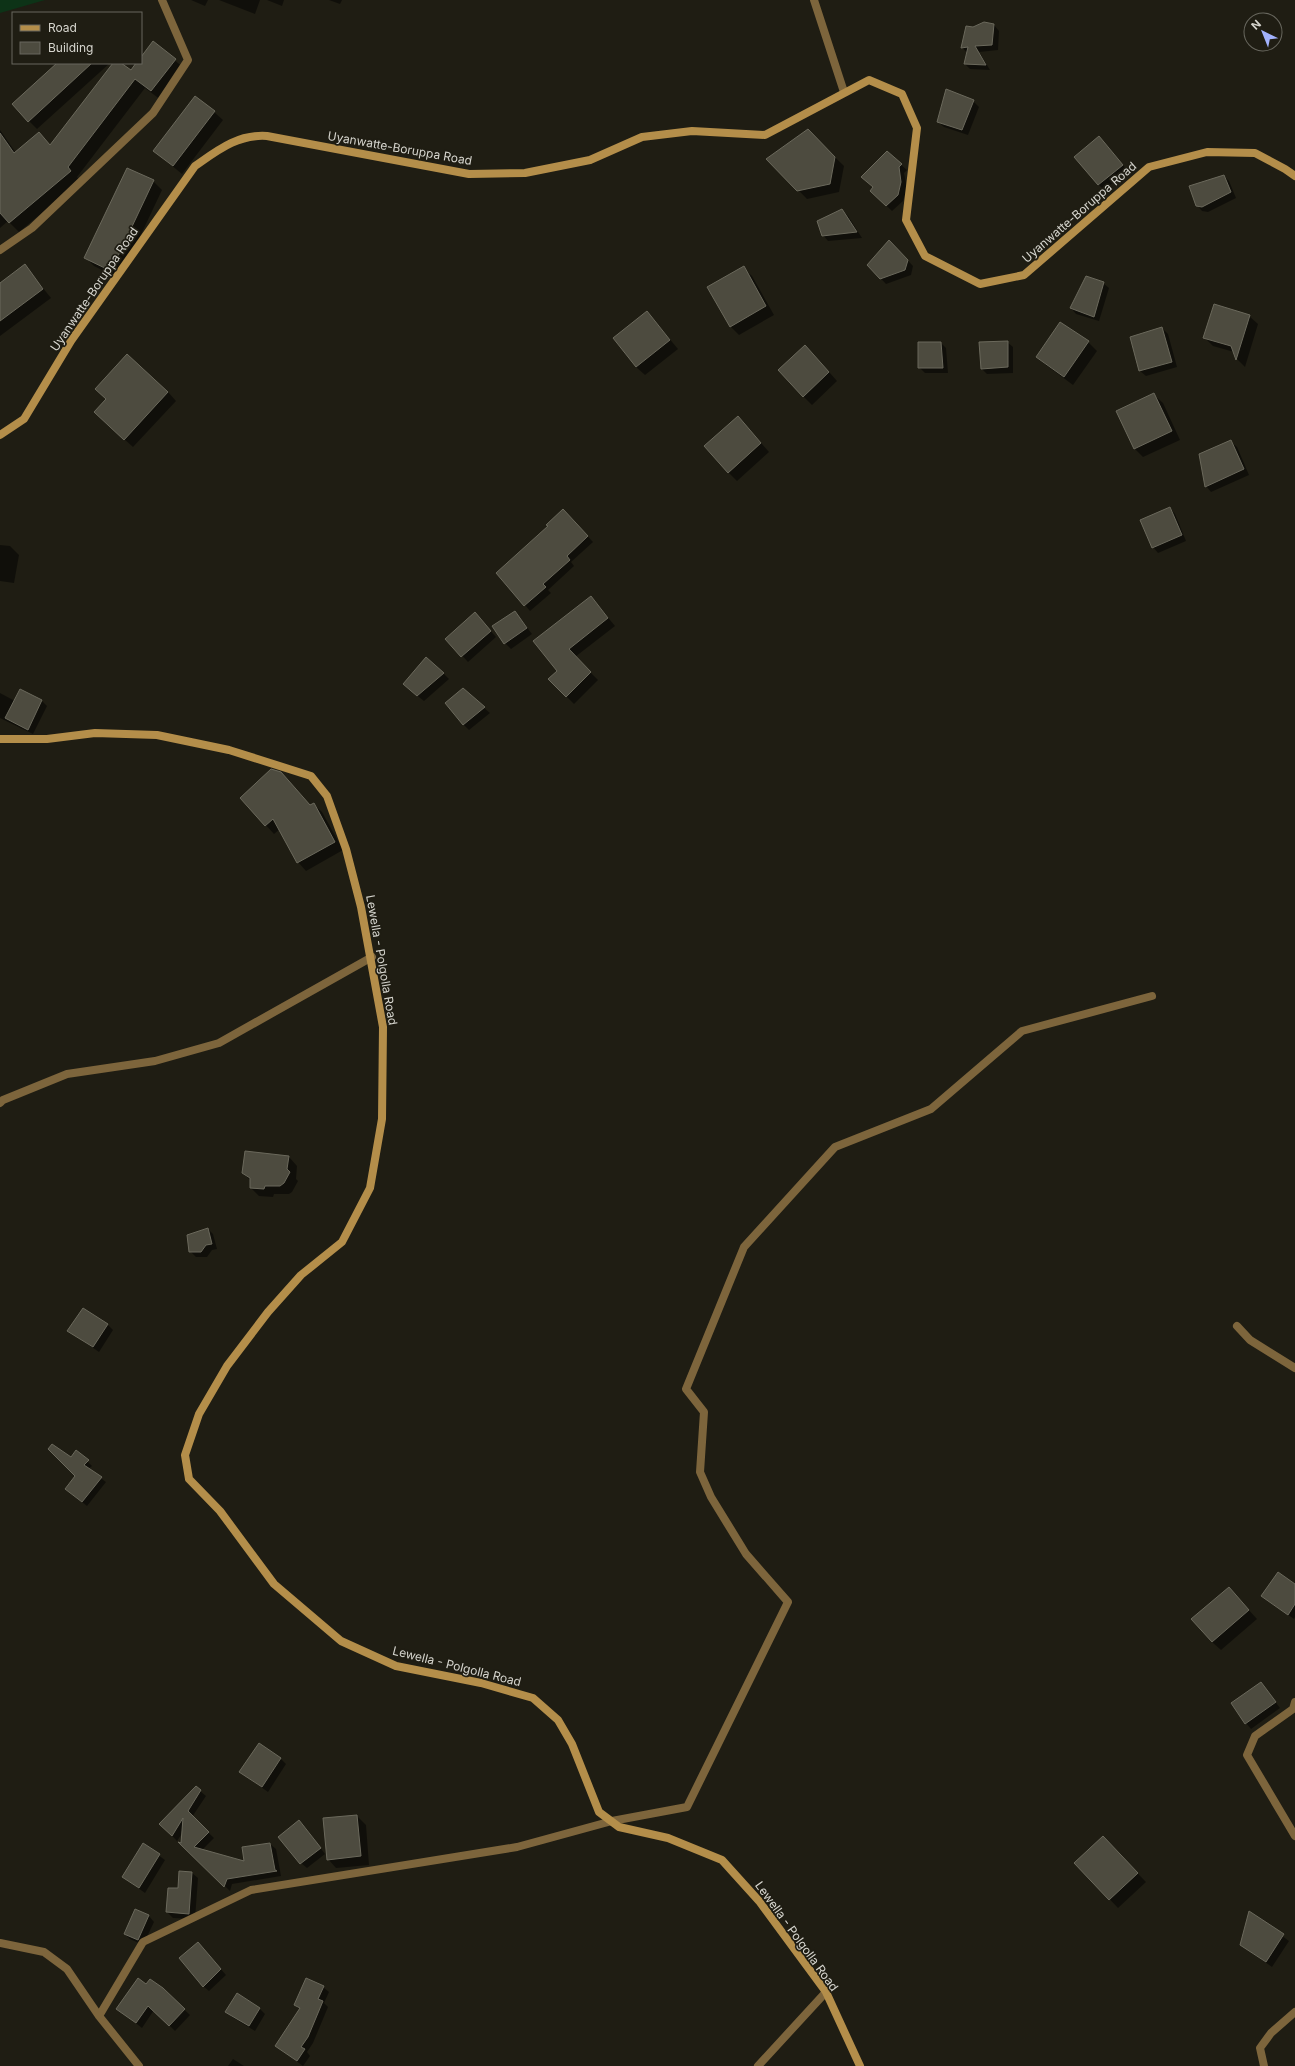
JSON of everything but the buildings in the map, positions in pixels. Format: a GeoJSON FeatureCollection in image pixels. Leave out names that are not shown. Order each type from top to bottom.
{"type":"FeatureCollection","features":[{"type":"Feature","properties":{"kind":"street"},"geometry":{"type":"LineString","coordinates":[[0,250],[32,228],[153,113],[188,60],[162,0]]}},
{"type":"Feature","properties":{"kind":"street"},"geometry":{"type":"LineString","coordinates":[[814,0],[844,92]]}},
{"type":"Feature","properties":{"kind":"street","name":"Uyanwatte-Boruppa Road"},"geometry":{"type":"LineString","coordinates":[[0,435],[24,419],[71,341],[196,166],[223,146],[252,135],[267,136],[470,174],[525,173],[590,160],[642,137],[692,131],[765,135],[869,80],[902,94],[917,128],[906,220],[925,256],[980,284],[1024,275],[1149,167],[1207,152],[1255,153],[1295,176]]}},
{"type":"Feature","properties":{"kind":"street","name":"Lewella - Polgolla Road"},"geometry":{"type":"LineString","coordinates":[[0,739],[47,739],[95,733],[157,735],[229,750],[311,776],[328,796],[346,849],[362,907],[372,957],[383,1027],[382,1119],[370,1188],[342,1242],[302,1275],[268,1312],[227,1366],[197,1421],[185,1455],[189,1479],[220,1511],[274,1584],[341,1641],[396,1666],[481,1683],[533,1698],[558,1720],[572,1744],[599,1812],[620,1827],[668,1838],[722,1860],[759,1901],[826,1992],[860,2066]]}},
{"type":"Feature","properties":{"kind":"street"},"geometry":{"type":"LineString","coordinates":[[0,1103],[3,1100],[67,1074],[155,1061],[219,1043],[372,957]]}},
{"type":"Feature","properties":{"kind":"street"},"geometry":{"type":"LineString","coordinates":[[99,2016],[143,1942],[251,1890],[517,1847],[612,1821],[688,1807],[788,1602],[746,1554],[711,1497],[700,1472],[704,1412],[686,1389],[744,1247],[835,1147],[931,1109],[1022,1030],[1152,996]]}},
{"type":"Feature","properties":{"kind":"street"},"geometry":{"type":"LineString","coordinates":[[1237,1326],[1250,1340],[1295,1368]]}},
{"type":"Feature","properties":{"kind":"street"},"geometry":{"type":"LineString","coordinates":[[1295,1702],[1293,1709],[1255,1736],[1247,1755],[1295,1836]]}},
{"type":"Feature","properties":{"kind":"street"},"geometry":{"type":"LineString","coordinates":[[0,1943],[44,1952],[67,1969],[99,2016],[139,2066]]}},
{"type":"Feature","properties":{"kind":"street"},"geometry":{"type":"LineString","coordinates":[[758,2066],[826,1992]]}},
{"type":"Feature","properties":{"kind":"street"},"geometry":{"type":"LineString","coordinates":[[1264,2066],[1260,2048],[1271,2033],[1295,2012]]}},
{"type":"Feature","properties":{"kind":"green space"},"geometry":{"type":"Polygon","coordinates":[[[0,0],[45,0],[0,13],[0,0]]]}}]}
